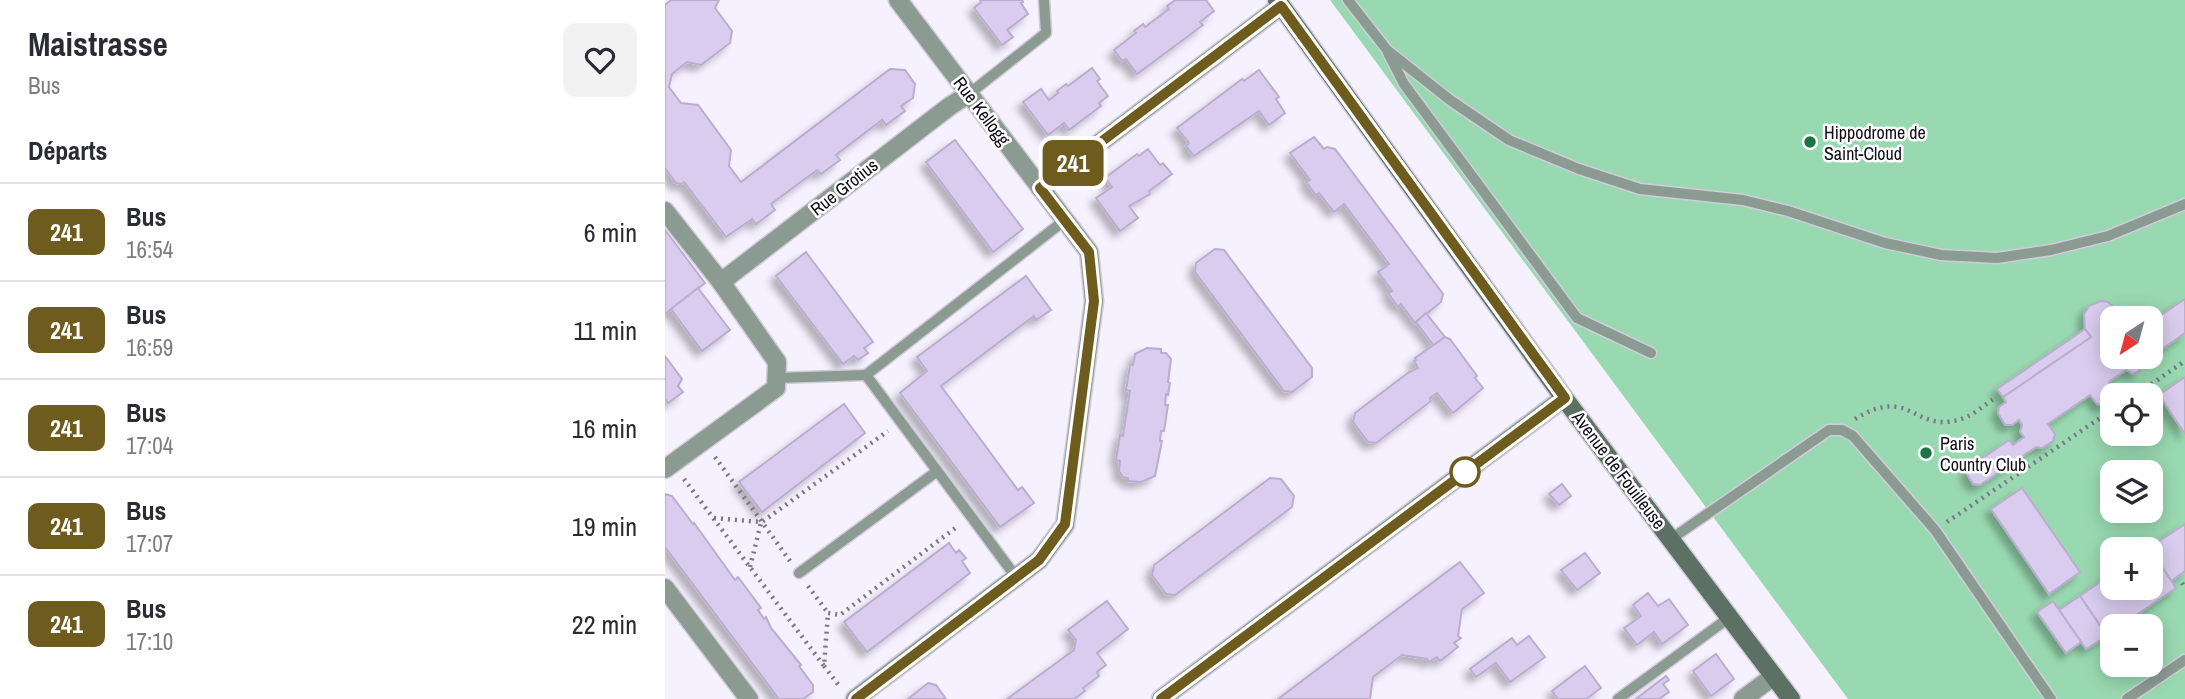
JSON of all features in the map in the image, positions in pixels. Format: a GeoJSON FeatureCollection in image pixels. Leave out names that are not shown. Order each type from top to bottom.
{"type":"FeatureCollection","features":[{"type":"Feature","properties":{"kind":"street","name":"Rue Kellogg"},"geometry":{"type":"LineString","coordinates":[[848,693],[1016,578],[1039,560],[1065,524],[1094,301],[1089,252],[898,0]]}},
{"type":"Feature","properties":{"kind":"street"},"geometry":{"type":"LineString","coordinates":[[1040,188],[1279,3]]}},
{"type":"Feature","properties":{"kind":"street","name":"Avenue de Fouilleuse"},"geometry":{"type":"LineString","coordinates":[[1279,3],[1565,398],[1791,699]]}},
{"type":"Feature","properties":{"kind":"street","name":"Rue Grotius"},"geometry":{"type":"LineString","coordinates":[[721,282],[969,94]]}},
{"type":"Feature","properties":{"kind":"street"},"geometry":{"type":"LineString","coordinates":[[665,211],[721,282],[777,362],[776,388],[665,469]]}},
{"type":"Feature","properties":{"kind":"street"},"geometry":{"type":"LineString","coordinates":[[1161,699],[1565,398]]}},
{"type":"Feature","properties":{"kind":"street"},"geometry":{"type":"LineString","coordinates":[[665,588],[749,699]]}},
{"type":"Feature","properties":{"kind":"street"},"geometry":{"type":"LineString","coordinates":[[1743,699],[1774,676]]}},
{"type":"Feature","properties":{"kind":"lane"},"geometry":{"type":"LineString","coordinates":[[969,94],[1046,33],[1044,0]]}},
{"type":"Feature","properties":{"kind":"lane"},"geometry":{"type":"LineString","coordinates":[[1348,0],[1387,50],[1404,84],[1577,318],[1651,353]]}},
{"type":"Feature","properties":{"kind":"lane"},"geometry":{"type":"LineString","coordinates":[[1387,50],[1451,100],[1509,140],[1579,169],[1640,188],[1743,200],[1788,211],[1885,243],[1941,255],[1997,258],[2051,250],[2108,236],[2185,204]]}},
{"type":"Feature","properties":{"kind":"lane"},"geometry":{"type":"LineString","coordinates":[[777,378],[866,376],[1065,220]]}},
{"type":"Feature","properties":{"kind":"lane"},"geometry":{"type":"LineString","coordinates":[[866,376],[1016,578]]}},
{"type":"Feature","properties":{"kind":"lane"},"geometry":{"type":"LineString","coordinates":[[1671,539],[1825,432],[1839,430],[1853,436],[1935,530],[2051,699]]}},
{"type":"Feature","properties":{"kind":"lane"},"geometry":{"type":"LineString","coordinates":[[799,573],[936,472]]}},
{"type":"Feature","properties":{"kind":"lane"},"geometry":{"type":"LineString","coordinates":[[1618,699],[1730,617]]}},
{"type":"Feature","properties":{"kind":"lane"},"geometry":{"type":"LineString","coordinates":[[2127,699],[2185,660]]}},
{"type":"Feature","properties":{"kind":"path"},"geometry":{"type":"LineString","coordinates":[[2153,383],[2185,361]]}},
{"type":"Feature","properties":{"kind":"path"},"geometry":{"type":"LineString","coordinates":[[1839,430],[1873,409],[1889,405],[1906,408],[1930,420],[1956,421],[1995,398]]}},
{"type":"Feature","properties":{"kind":"path"},"geometry":{"type":"LineString","coordinates":[[1935,530],[2100,418]]}},
{"type":"Feature","properties":{"kind":"path"},"geometry":{"type":"LineString","coordinates":[[750,567],[762,522],[901,423]]}},
{"type":"Feature","properties":{"kind":"path"},"geometry":{"type":"LineString","coordinates":[[703,441],[828,613]]}},
{"type":"Feature","properties":{"kind":"path"},"geometry":{"type":"LineString","coordinates":[[713,518],[762,522]]}},
{"type":"Feature","properties":{"kind":"path"},"geometry":{"type":"LineString","coordinates":[[824,666],[848,693]]}},
{"type":"Feature","properties":{"kind":"green space"},"geometry":{"type":"Polygon","coordinates":[[[1330,0],[2185,0],[2185,699],[1848,699],[1330,0]]]}},
{"type":"Feature","properties":{"kind":"building"},"geometry":{"type":"Polygon","coordinates":[[[671,0],[719,0],[715,8],[732,31],[730,43],[701,65],[687,62],[672,74],[669,87],[681,103],[698,105],[731,150],[729,166],[741,182],[890,69],[905,70],[915,84],[913,98],[901,106],[905,111],[886,125],[882,120],[836,155],[840,160],[821,174],[817,170],[771,204],[775,210],[756,224],[752,219],[726,237],[684,182],[676,183],[665,168],[665,5],[671,0]]]}},
{"type":"Feature","properties":{"kind":"building"},"geometry":{"type":"Polygon","coordinates":[[[980,0],[1023,2],[1021,3],[1028,14],[1007,30],[1013,37],[1002,45],[974,8],[980,0]]]}},
{"type":"Feature","properties":{"kind":"building"},"geometry":{"type":"Polygon","coordinates":[[[1175,0],[1206,0],[1214,11],[1200,22],[1203,25],[1137,74],[1126,59],[1122,61],[1114,50],[1143,24],[1145,27],[1169,9],[1167,6],[1175,0]]]}},
{"type":"Feature","properties":{"kind":"building"},"geometry":{"type":"Polygon","coordinates":[[[1092,68],[1100,79],[1097,81],[1108,96],[1099,103],[1101,106],[1069,130],[1064,123],[1048,135],[1023,102],[1041,89],[1049,100],[1066,84],[1068,86],[1092,68]]]}},
{"type":"Feature","properties":{"kind":"building"},"geometry":{"type":"Polygon","coordinates":[[[1259,70],[1279,97],[1276,99],[1285,113],[1269,125],[1259,111],[1194,156],[1186,146],[1189,143],[1177,128],[1242,79],[1244,81],[1259,70]]]}},
{"type":"Feature","properties":{"kind":"building"},"geometry":{"type":"Polygon","coordinates":[[[1314,137],[1324,149],[1335,149],[1443,294],[1441,302],[1415,323],[1401,304],[1398,307],[1388,293],[1392,291],[1378,272],[1389,264],[1344,204],[1334,212],[1319,193],[1316,195],[1306,182],[1310,180],[1290,153],[1314,137]]]}},
{"type":"Feature","properties":{"kind":"building"},"geometry":{"type":"Polygon","coordinates":[[[955,140],[1023,229],[993,252],[926,162],[955,140]]]}},
{"type":"Feature","properties":{"kind":"building"},"geometry":{"type":"Polygon","coordinates":[[[1148,149],[1160,165],[1163,163],[1172,174],[1149,191],[1150,194],[1129,206],[1138,218],[1120,231],[1096,198],[1112,187],[1105,178],[1148,149]]]}},
{"type":"Feature","properties":{"kind":"building"},"geometry":{"type":"Polygon","coordinates":[[[665,230],[705,283],[665,314],[665,230]]]}},
{"type":"Feature","properties":{"kind":"building"},"geometry":{"type":"Polygon","coordinates":[[[1215,249],[1224,250],[1312,368],[1312,377],[1292,392],[1284,391],[1195,272],[1196,263],[1215,249]]]}},
{"type":"Feature","properties":{"kind":"building"},"geometry":{"type":"Polygon","coordinates":[[[806,252],[873,342],[864,348],[868,353],[858,360],[854,356],[843,364],[776,276],[806,252]]]}},
{"type":"Feature","properties":{"kind":"building"},"geometry":{"type":"Polygon","coordinates":[[[1026,276],[1051,310],[1036,320],[1034,316],[941,386],[1018,490],[1022,487],[1034,503],[1000,527],[900,393],[927,371],[917,357],[1026,276]]]}},
{"type":"Feature","properties":{"kind":"building"},"geometry":{"type":"Polygon","coordinates":[[[698,288],[730,330],[702,351],[671,309],[698,288]]]}},
{"type":"Feature","properties":{"kind":"building"},"geometry":{"type":"Polygon","coordinates":[[[2185,299],[2185,333],[2163,348],[2163,314],[2185,299]]]}},
{"type":"Feature","properties":{"kind":"building"},"geometry":{"type":"Polygon","coordinates":[[[2101,301],[2113,306],[2100,306],[2100,369],[2139,369],[2140,371],[2133,374],[2126,370],[2110,383],[2100,383],[2100,405],[2090,395],[2048,424],[2055,434],[2053,441],[2042,448],[2036,447],[1980,485],[1973,484],[1967,474],[1968,468],[2009,440],[2013,445],[2024,437],[2020,432],[2022,425],[2019,420],[2012,425],[2005,425],[1998,413],[1999,407],[2006,402],[2003,397],[2091,337],[2085,329],[2084,314],[2089,306],[2101,301]]]}},
{"type":"Feature","properties":{"kind":"building"},"geometry":{"type":"Polygon","coordinates":[[[1426,313],[1445,337],[1434,346],[1416,322],[1426,313]]]}},
{"type":"Feature","properties":{"kind":"building"},"geometry":{"type":"Polygon","coordinates":[[[2085,329],[2091,337],[2003,397],[1997,389],[2085,329]]]}},
{"type":"Feature","properties":{"kind":"building"},"geometry":{"type":"Polygon","coordinates":[[[1445,337],[1450,339],[1483,388],[1453,413],[1437,393],[1430,398],[1431,401],[1376,443],[1368,442],[1353,422],[1355,413],[1418,368],[1415,358],[1445,337]]]}},
{"type":"Feature","properties":{"kind":"building"},"geometry":{"type":"Polygon","coordinates":[[[1147,348],[1161,349],[1161,353],[1166,353],[1171,359],[1170,383],[1165,405],[1168,405],[1164,431],[1161,431],[1162,441],[1155,476],[1141,482],[1128,481],[1119,471],[1120,461],[1116,460],[1130,391],[1126,390],[1130,365],[1133,365],[1135,354],[1147,348]]]}},
{"type":"Feature","properties":{"kind":"building"},"geometry":{"type":"Polygon","coordinates":[[[665,356],[682,379],[678,386],[683,392],[668,403],[665,398],[665,356]]]}},
{"type":"Feature","properties":{"kind":"building"},"geometry":{"type":"Polygon","coordinates":[[[2185,377],[2185,434],[2163,401],[2163,392],[2185,377]]]}},
{"type":"Feature","properties":{"kind":"building"},"geometry":{"type":"Polygon","coordinates":[[[844,404],[865,433],[762,512],[739,482],[844,404]]]}},
{"type":"Feature","properties":{"kind":"building"},"geometry":{"type":"Polygon","coordinates":[[[1270,478],[1281,479],[1294,496],[1292,507],[1175,595],[1166,594],[1152,575],[1154,565],[1270,478]]]}},
{"type":"Feature","properties":{"kind":"building"},"geometry":{"type":"Polygon","coordinates":[[[1562,484],[1571,496],[1559,505],[1549,494],[1562,484]]]}},
{"type":"Feature","properties":{"kind":"building"},"geometry":{"type":"Polygon","coordinates":[[[2022,488],[2080,572],[2049,594],[1991,509],[2022,488]]]}},
{"type":"Feature","properties":{"kind":"building"},"geometry":{"type":"Polygon","coordinates":[[[665,494],[672,496],[694,523],[735,580],[738,577],[761,608],[758,610],[764,619],[766,617],[771,628],[801,665],[799,666],[813,685],[813,692],[803,699],[779,699],[665,547],[665,494]]]}},
{"type":"Feature","properties":{"kind":"building"},"geometry":{"type":"Polygon","coordinates":[[[2185,524],[2185,571],[2171,581],[2163,569],[2163,539],[2185,524]]]}},
{"type":"Feature","properties":{"kind":"building"},"geometry":{"type":"Polygon","coordinates":[[[949,543],[956,553],[959,550],[966,558],[962,561],[970,573],[867,652],[844,622],[949,543]]]}},
{"type":"Feature","properties":{"kind":"building"},"geometry":{"type":"Polygon","coordinates":[[[1585,553],[1600,573],[1577,590],[1561,570],[1585,553]]]}},
{"type":"Feature","properties":{"kind":"building"},"geometry":{"type":"Polygon","coordinates":[[[1460,562],[1484,593],[1462,609],[1458,636],[1461,638],[1454,643],[1458,647],[1440,661],[1437,657],[1429,662],[1427,659],[1402,655],[1373,677],[1370,699],[1278,699],[1460,562]]]}},
{"type":"Feature","properties":{"kind":"building"},"geometry":{"type":"Polygon","coordinates":[[[2163,568],[2176,588],[2163,597],[2163,568]]]}},
{"type":"Feature","properties":{"kind":"building"},"geometry":{"type":"Polygon","coordinates":[[[2100,582],[2100,600],[2158,600],[2138,614],[2100,614],[2100,626],[2080,596],[2100,582]]]}},
{"type":"Feature","properties":{"kind":"building"},"geometry":{"type":"Polygon","coordinates":[[[1648,593],[1658,606],[1669,599],[1688,625],[1662,644],[1654,632],[1637,645],[1624,628],[1641,616],[1633,605],[1648,593]]]}},
{"type":"Feature","properties":{"kind":"building"},"geometry":{"type":"Polygon","coordinates":[[[2080,596],[2100,626],[2100,640],[2086,649],[2059,610],[2080,596]]]}},
{"type":"Feature","properties":{"kind":"building"},"geometry":{"type":"Polygon","coordinates":[[[1107,601],[1128,629],[1097,653],[1106,665],[1097,672],[1099,676],[1083,688],[1085,691],[1074,699],[1007,699],[1074,650],[1076,640],[1068,630],[1107,601]]]}},
{"type":"Feature","properties":{"kind":"building"},"geometry":{"type":"Polygon","coordinates":[[[2053,601],[2081,642],[2066,653],[2037,612],[2053,601]]]}},
{"type":"Feature","properties":{"kind":"building"},"geometry":{"type":"Polygon","coordinates":[[[1529,636],[1545,657],[1510,682],[1496,663],[1476,677],[1470,669],[1512,638],[1517,645],[1529,636]]]}},
{"type":"Feature","properties":{"kind":"building"},"geometry":{"type":"Polygon","coordinates":[[[1716,654],[1734,679],[1711,696],[1693,671],[1716,654]]]}},
{"type":"Feature","properties":{"kind":"building"},"geometry":{"type":"Polygon","coordinates":[[[1585,666],[1601,688],[1586,699],[1558,699],[1552,691],[1585,666]]]}},
{"type":"Feature","properties":{"kind":"building"},"geometry":{"type":"Polygon","coordinates":[[[1666,676],[1669,680],[1663,684],[1669,692],[1659,699],[1636,699],[1666,676]]]}},
{"type":"Feature","properties":{"kind":"building"},"geometry":{"type":"Polygon","coordinates":[[[928,683],[936,685],[946,699],[908,699],[928,683]]]}},
{"type":"Feature","properties":{"kind":"bus line","name":"241"},"geometry":{"type":"LineString","coordinates":[[856,699],[1039,560],[1065,524],[1094,301],[1093,276],[1089,252],[1040,188],[1281,6],[1565,398],[1161,699]]}},
{"type":"Feature","properties":{"kind":"place","name":"Hippodrome de Saint-Cloud"},"geometry":{"type":"Point","coordinates":[1810,142]}},
{"type":"Feature","properties":{"kind":"place","name":"Paris Country Club"},"geometry":{"type":"Point","coordinates":[1926,453]}}]}
